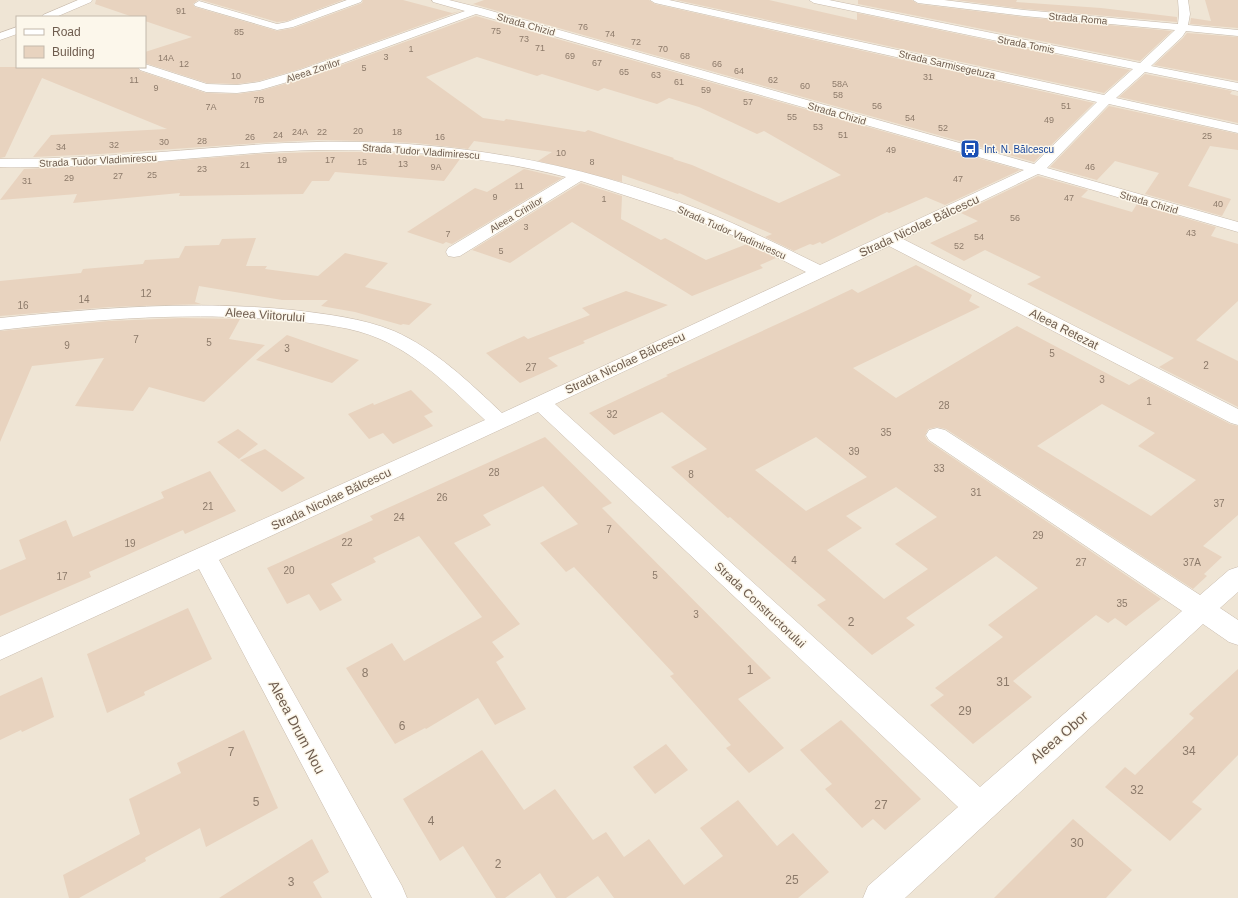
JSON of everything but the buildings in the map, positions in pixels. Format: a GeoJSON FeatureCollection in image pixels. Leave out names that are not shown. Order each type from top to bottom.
{"type":"FeatureCollection","features":[{"type":"Feature","properties":{"kind":"street"},"geometry":{"type":"LineString","coordinates":[[49,16],[86,0]]}},
{"type":"Feature","properties":{"kind":"street"},"geometry":{"type":"LineString","coordinates":[[200,4],[277,27],[289,25],[357,0]]}},
{"type":"Feature","properties":{"kind":"street","name":"Strada Chizid"},"geometry":{"type":"LineString","coordinates":[[437,0],[477,10],[1238,227]]}},
{"type":"Feature","properties":{"kind":"street","name":"Strada Sarmisegetuza"},"geometry":{"type":"LineString","coordinates":[[655,0],[1238,129]]}},
{"type":"Feature","properties":{"kind":"street","name":"Strada Tomis"},"geometry":{"type":"LineString","coordinates":[[814,0],[1238,86]]}},
{"type":"Feature","properties":{"kind":"street","name":"Strada Roma"},"geometry":{"type":"LineString","coordinates":[[918,0],[1024,13],[1238,33]]}},
{"type":"Feature","properties":{"kind":"street"},"geometry":{"type":"LineString","coordinates":[[1183,0],[1186,16],[1183,28]]}},
{"type":"Feature","properties":{"kind":"street","name":"Aleea Zorilor"},"geometry":{"type":"LineString","coordinates":[[146,68],[206,88],[237,90],[260,86],[304,73],[477,10]]}},
{"type":"Feature","properties":{"kind":"street","name":"Strada Nicolae Bălcescu"},"geometry":{"type":"LineString","coordinates":[[0,649],[499,422],[890,240],[1036,170],[1106,100],[1170,43],[1183,28]]}},
{"type":"Feature","properties":{"kind":"street"},"geometry":{"type":"LineString","coordinates":[[0,37],[16,30]]}},
{"type":"Feature","properties":{"kind":"street"},"geometry":{"type":"LineString","coordinates":[[0,43],[16,44]]}},
{"type":"Feature","properties":{"kind":"street","name":"Strada Tudor Vladimirescu"},"geometry":{"type":"LineString","coordinates":[[0,163],[102,161],[265,148],[318,146],[372,147],[457,153],[501,158],[578,176],[639,194],[696,214],[753,239],[821,272]]}},
{"type":"Feature","properties":{"kind":"street","name":"Aleea Crinilor"},"geometry":{"type":"LineString","coordinates":[[454,252],[578,176]]}},
{"type":"Feature","properties":{"kind":"street","name":"Aleea Retezat"},"geometry":{"type":"LineString","coordinates":[[890,240],[1238,418]]}},
{"type":"Feature","properties":{"kind":"street","name":"Aleea Viitorului"},"geometry":{"type":"LineString","coordinates":[[0,324],[135,312],[180,311],[280,314],[340,322],[388,335],[415,350],[460,385],[499,422]]}},
{"type":"Feature","properties":{"kind":"street","name":"Strada Constructorului"},"geometry":{"type":"LineString","coordinates":[[541,402],[980,807]]}},
{"type":"Feature","properties":{"kind":"street"},"geometry":{"type":"LineString","coordinates":[[937,435],[1238,634]]}},
{"type":"Feature","properties":{"kind":"street","name":"Aleea Drum Nou"},"geometry":{"type":"LineString","coordinates":[[205,557],[390,898]]}},
{"type":"Feature","properties":{"kind":"street","name":"Aleea Obor"},"geometry":{"type":"LineString","coordinates":[[880,898],[980,807],[1202,611],[1238,577]]}},
{"type":"Feature","properties":{"kind":"shaded area"},"geometry":{"type":"Polygon","coordinates":[[[0,0],[1238,0],[1238,898],[0,898],[0,0]]]}},
{"type":"Feature","properties":{"kind":"place","name":"Int. N. Bălcescu"},"geometry":{"type":"Point","coordinates":[970,149]}}]}
